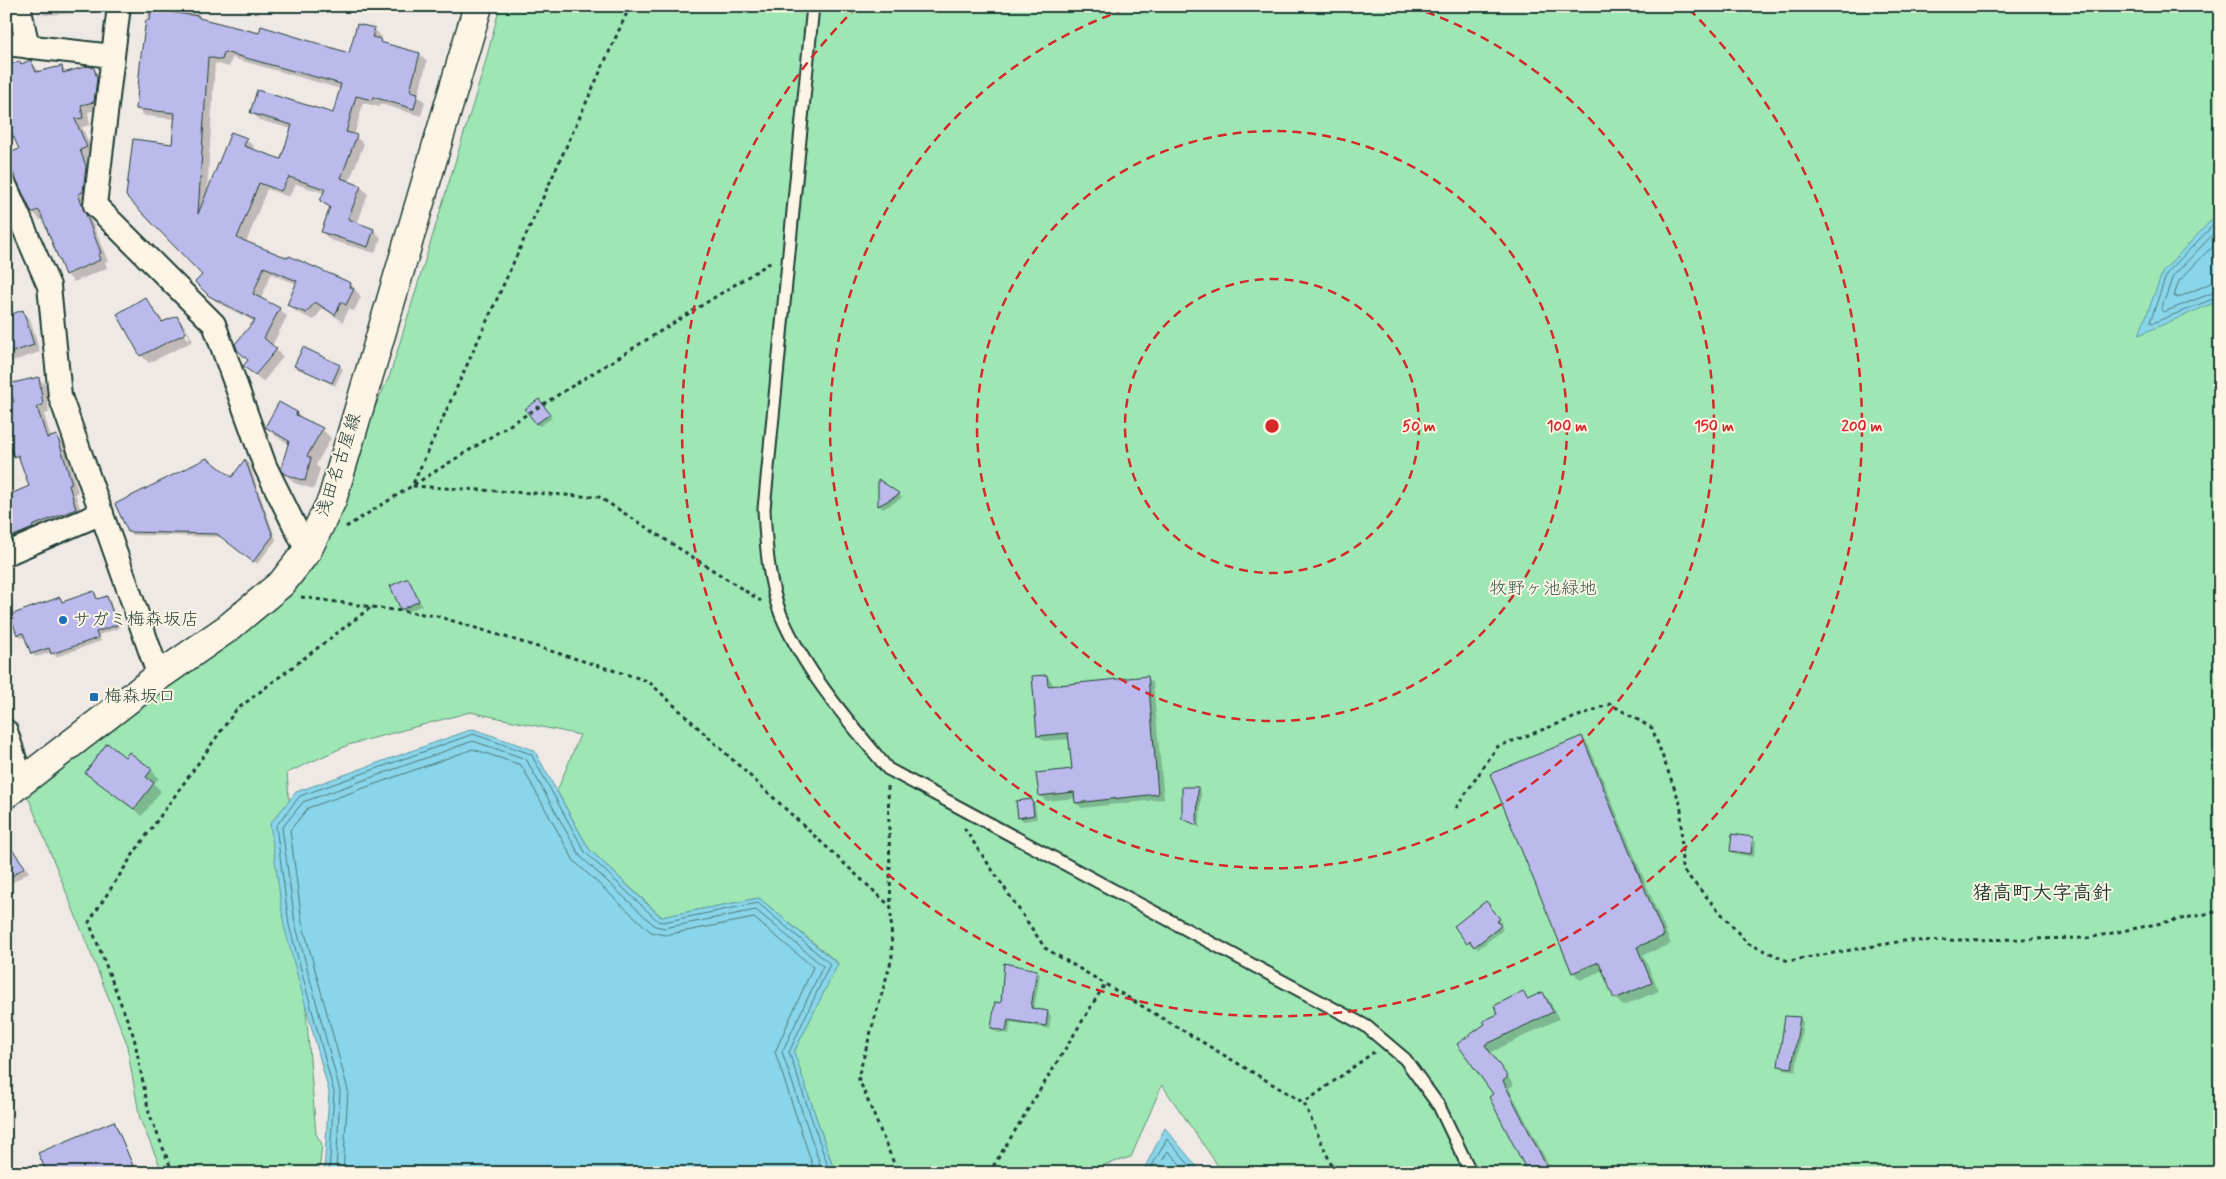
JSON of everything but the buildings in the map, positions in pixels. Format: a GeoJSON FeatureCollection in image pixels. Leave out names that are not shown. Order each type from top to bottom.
{"type":"FeatureCollection","features":[{"type":"Feature","properties":{"kind":"main road","name":"浅田名古屋線"},"geometry":{"type":"LineString","coordinates":[[14,788],[159,676],[228,628],[282,584],[307,551],[332,500],[478,6]]}},
{"type":"Feature","properties":{"kind":"street"},"geometry":{"type":"LineString","coordinates":[[19,6],[17,45],[113,56]]}},
{"type":"Feature","properties":{"kind":"street"},"geometry":{"type":"LineString","coordinates":[[119,6],[96,205],[214,324],[265,466],[307,551]]}},
{"type":"Feature","properties":{"kind":"street"},"geometry":{"type":"LineString","coordinates":[[6,187],[49,286],[60,396],[159,676]]}},
{"type":"Feature","properties":{"kind":"street"},"geometry":{"type":"LineString","coordinates":[[6,554],[102,514]]}},
{"type":"Feature","properties":{"kind":"street"},"geometry":{"type":"LineString","coordinates":[[6,731],[14,788]]}},
{"type":"Feature","properties":{"kind":"lane"},"geometry":{"type":"LineString","coordinates":[[813,6],[764,509],[767,559],[781,614],[805,660],[846,718],[888,769],[1366,1026],[1405,1059],[1440,1106],[1470,1173]]}},
{"type":"Feature","properties":{"kind":"path"},"geometry":{"type":"LineString","coordinates":[[412,486],[630,6]]}},
{"type":"Feature","properties":{"kind":"path"},"geometry":{"type":"LineString","coordinates":[[339,531],[789,251]]}},
{"type":"Feature","properties":{"kind":"path"},"geometry":{"type":"LineString","coordinates":[[412,486],[599,497],[781,614]]}},
{"type":"Feature","properties":{"kind":"path"},"geometry":{"type":"LineString","coordinates":[[271,593],[437,616],[648,681],[891,906]]}},
{"type":"Feature","properties":{"kind":"path"},"geometry":{"type":"LineString","coordinates":[[173,1173],[149,1113],[134,1037],[89,922],[134,852],[236,710],[371,607]]}},
{"type":"Feature","properties":{"kind":"path"},"geometry":{"type":"LineString","coordinates":[[1456,808],[1496,747],[1610,704],[1652,728],[1680,806],[1682,869],[1747,942],[1788,961],[1903,941],[2088,938],[2220,911]]}},
{"type":"Feature","properties":{"kind":"path"},"geometry":{"type":"LineString","coordinates":[[888,769],[892,958],[858,1077],[898,1173]]}},
{"type":"Feature","properties":{"kind":"path"},"geometry":{"type":"LineString","coordinates":[[944,799],[1045,948],[1304,1103],[1334,1173]]}},
{"type":"Feature","properties":{"kind":"path"},"geometry":{"type":"LineString","coordinates":[[988,1173],[1105,984]]}},
{"type":"Feature","properties":{"kind":"path"},"geometry":{"type":"LineString","coordinates":[[1304,1103],[1386,1043]]}},
{"type":"Feature","properties":{"kind":"green space","name":"牧野ヶ池緑地"},"geometry":{"type":"Polygon","coordinates":[[[500,6],[2220,6],[2220,1173],[1223,1173],[1162,1085],[1131,1157],[1076,1173],[835,1173],[794,1052],[838,963],[759,898],[662,917],[589,849],[557,791],[580,735],[470,712],[348,745],[287,773],[316,1134],[322,1144],[319,1173],[163,1173],[140,1119],[126,1041],[22,782],[307,551],[390,375],[483,71],[500,6]]]}},
{"type":"Feature","properties":{"kind":"water"},"geometry":{"type":"Polygon","coordinates":[[[2220,211],[2220,300],[2139,335],[2163,271],[2220,211]]]}},
{"type":"Feature","properties":{"kind":"water"},"geometry":{"type":"Polygon","coordinates":[[[473,729],[534,750],[589,849],[661,917],[759,898],[838,964],[794,1052],[835,1173],[324,1173],[329,1092],[284,926],[270,824],[296,792],[473,729]]]}},
{"type":"Feature","properties":{"kind":"water"},"geometry":{"type":"Polygon","coordinates":[[[1165,1128],[1202,1173],[1142,1173],[1165,1128]]]}},
{"type":"Feature","properties":{"kind":"place","name":"サガミ梅森坂店"},"geometry":{"type":"Point","coordinates":[63,620]}},
{"type":"Feature","properties":{"kind":"place","name":"梅森坂口"},"geometry":{"type":"Point","coordinates":[94,697]}},
{"type":"Feature","properties":{"kind":"district","name":"猪高町大字高針"},"geometry":{"type":"Point","coordinates":[2042,893]}}]}
